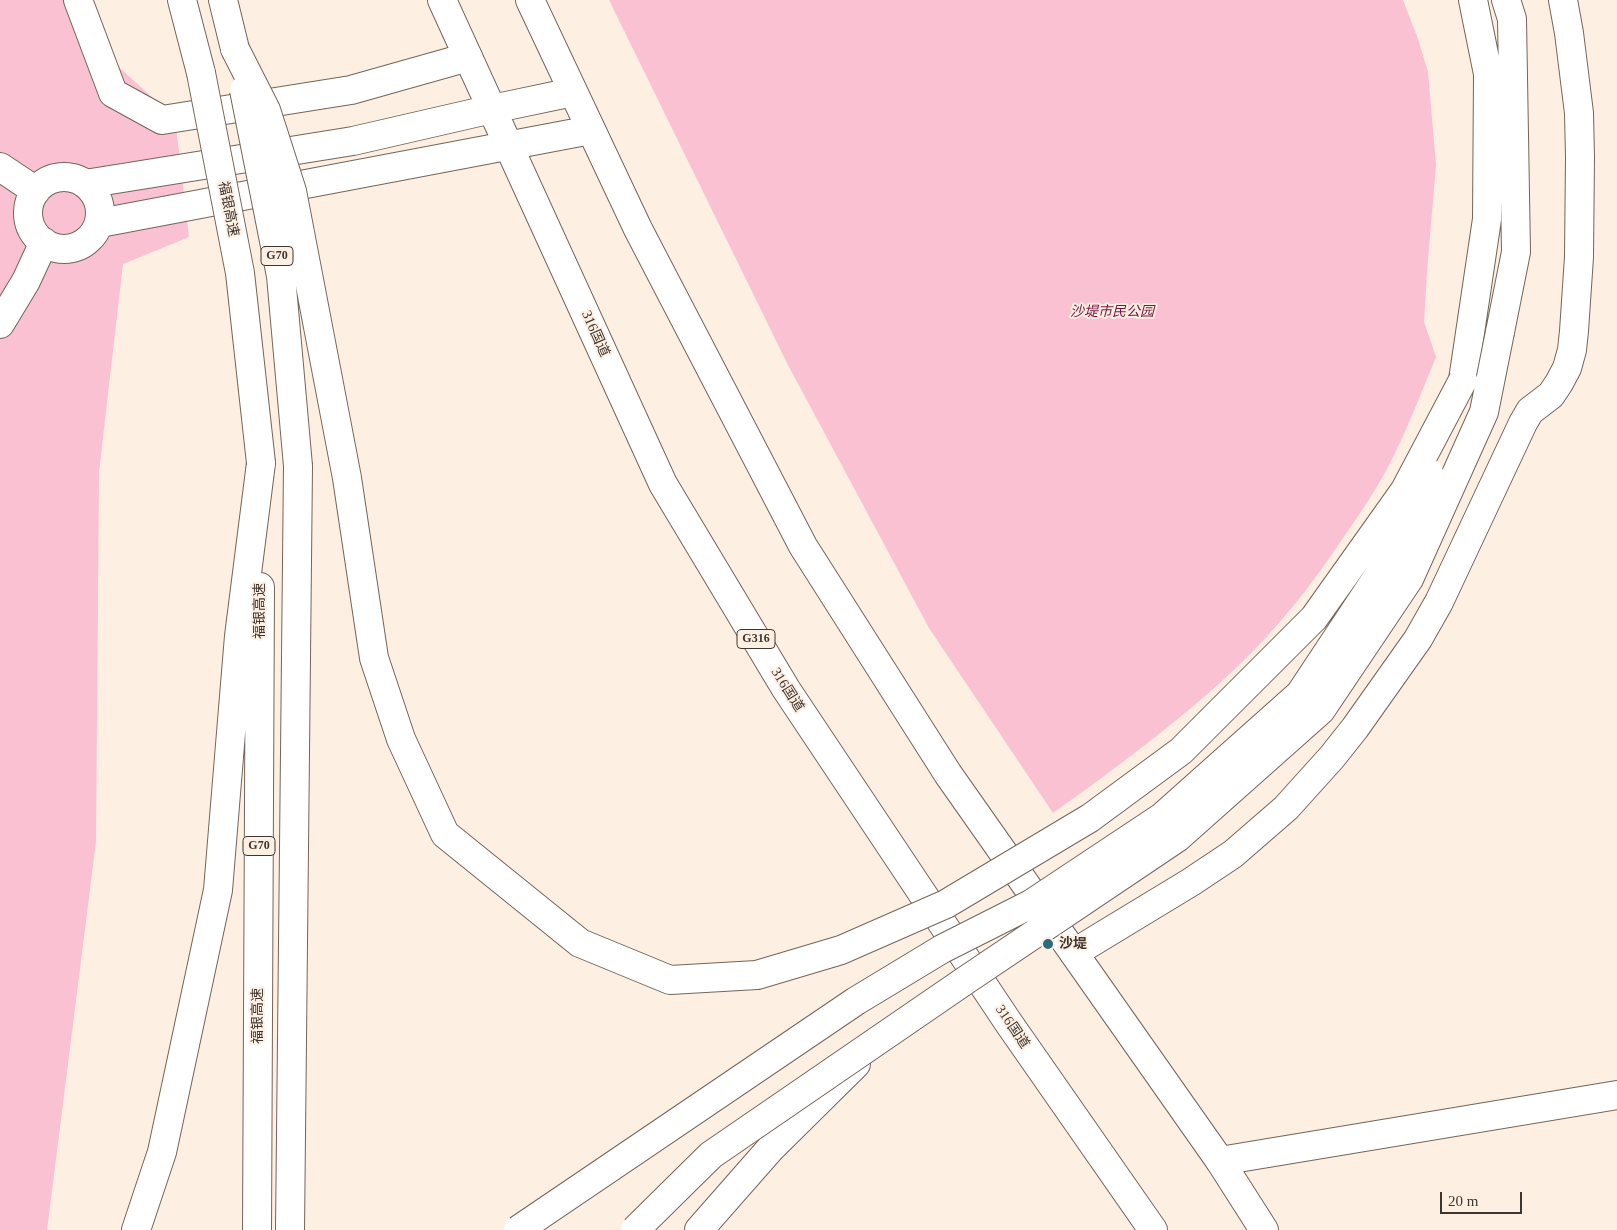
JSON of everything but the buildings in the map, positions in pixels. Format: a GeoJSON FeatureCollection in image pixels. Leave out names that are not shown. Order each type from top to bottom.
{"type":"FeatureCollection","features":[{"type":"Feature","properties":{"kind":"main road"},"geometry":{"type":"LineString","coordinates":[[78,0],[113,93],[162,120],[351,90],[468,57]]}},
{"type":"Feature","properties":{"kind":"main road","name":"福银高速"},"geometry":{"type":"LineString","coordinates":[[182,0],[201,73],[240,272],[261,463],[257,1230]]}},
{"type":"Feature","properties":{"kind":"main road","name":"G70"},"geometry":{"type":"LineString","coordinates":[[224,0],[281,276],[298,466],[290,1230]]}},
{"type":"Feature","properties":{"kind":"main road","name":"316国道"},"geometry":{"type":"LineString","coordinates":[[442,0],[663,484],[786,689],[1008,1022],[1153,1230]]}},
{"type":"Feature","properties":{"kind":"main road"},"geometry":{"type":"LineString","coordinates":[[530,0],[638,229],[803,546],[948,774],[1220,1161],[1264,1230]]}},
{"type":"Feature","properties":{"kind":"main road"},"geometry":{"type":"LineString","coordinates":[[518,1230],[856,1001],[942,949],[1031,904],[1162,817],[1300,694],[1408,531],[1462,380],[1487,219],[1488,74],[1472,0]]}},
{"type":"Feature","properties":{"kind":"main road"},"geometry":{"type":"LineString","coordinates":[[635,1230],[711,1155],[1177,838],[1321,710],[1409,579],[1484,412],[1516,252],[1512,19],[1506,0]]}},
{"type":"Feature","properties":{"kind":"main road"},"geometry":{"type":"LineString","coordinates":[[1074,954],[1191,882],[1232,854],[1286,808],[1332,757],[1356,728],[1418,639],[1439,602],[1522,423],[1530,411],[1551,395],[1567,368],[1572,350],[1579,257],[1580,157],[1579,113],[1563,0]]}},
{"type":"Feature","properties":{"kind":"main road"},"geometry":{"type":"LineString","coordinates":[[235,49],[266,110],[292,191],[347,478],[374,658],[401,739],[444,834],[580,943],[670,980],[757,975],[841,950],[946,904],[1090,818],[1181,752],[1314,618],[1405,490],[1462,380]]}},
{"type":"Feature","properties":{"kind":"main road"},"geometry":{"type":"LineString","coordinates":[[85,184],[353,141],[573,92]]}},
{"type":"Feature","properties":{"kind":"main road"},"geometry":{"type":"LineString","coordinates":[[100,223],[591,130]]}},
{"type":"Feature","properties":{"kind":"main road"},"geometry":{"type":"LineString","coordinates":[[0,167],[36,191]]}},
{"type":"Feature","properties":{"kind":"main road"},"geometry":{"type":"LineString","coordinates":[[64,177],[75,179],[85,184],[93,191],[100,211],[100,223],[96,232],[89,240],[81,246],[72,249],[61,249],[52,247],[36,236],[28,218],[31,199],[36,191],[44,183],[64,177]]}},
{"type":"Feature","properties":{"kind":"main road"},"geometry":{"type":"LineString","coordinates":[[0,324],[26,281],[44,242]]}},
{"type":"Feature","properties":{"kind":"main road"},"geometry":{"type":"LineString","coordinates":[[136,1230],[162,1152],[218,890],[239,636],[261,463]]}},
{"type":"Feature","properties":{"kind":"main road"},"geometry":{"type":"LineString","coordinates":[[699,1230],[771,1148],[885,1035]]}},
{"type":"Feature","properties":{"kind":"main road"},"geometry":{"type":"LineString","coordinates":[[1220,1161],[1617,1095]]}},
{"type":"Feature","properties":{"kind":"green space"},"geometry":{"type":"Polygon","coordinates":[[[0,0],[90,0],[111,60],[175,118],[189,237],[123,264],[99,472],[96,842],[47,1230],[0,1230],[0,0]]]}},
{"type":"Feature","properties":{"kind":"green space","name":"沙堤市民公园"},"geometry":{"type":"Polygon","coordinates":[[[609,0],[1403,0],[1428,72],[1436,165],[1424,322],[1436,357],[1407,428],[1384,474],[1356,519],[1330,558],[1279,623],[1237,667],[1171,725],[1053,813],[929,628],[788,365],[609,0]]]}},
{"type":"Feature","properties":{"kind":"place","name":"沙堤"},"geometry":{"type":"Point","coordinates":[1048,944]}}]}
